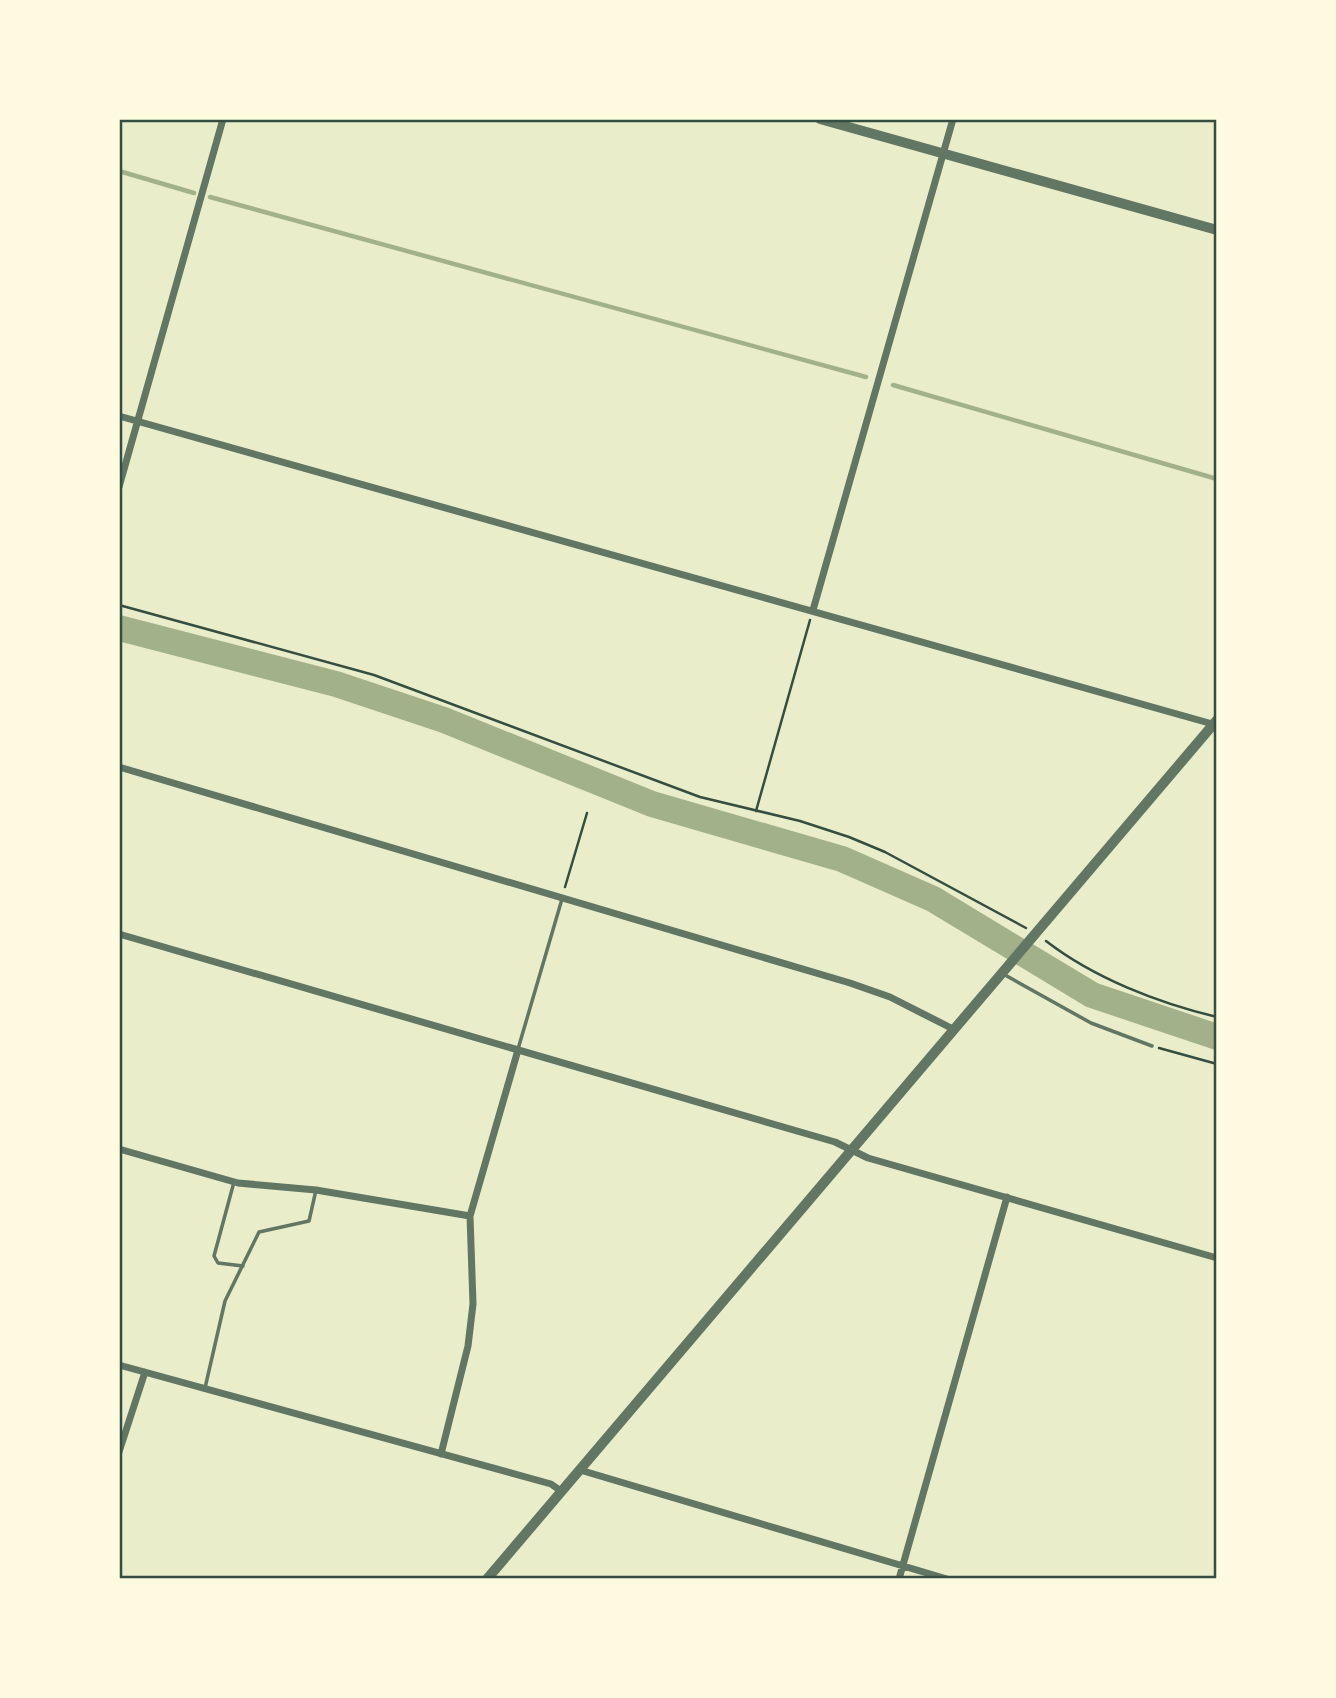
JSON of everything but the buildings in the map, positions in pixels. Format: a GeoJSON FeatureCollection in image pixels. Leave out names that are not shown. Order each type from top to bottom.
{"type":"FeatureCollection","features":[{"type":"Feature","properties":{"kind":"street"},"geometry":{"type":"LineString","coordinates":[[119,487],[223,119]]}},
{"type":"Feature","properties":{"kind":"street"},"geometry":{"type":"LineString","coordinates":[[820,119],[1217,230]]}},
{"type":"Feature","properties":{"kind":"street"},"geometry":{"type":"LineString","coordinates":[[813,610],[953,119]]}},
{"type":"Feature","properties":{"kind":"street"},"geometry":{"type":"LineString","coordinates":[[119,416],[1216,723],[487,1579]]}},
{"type":"Feature","properties":{"kind":"street"},"geometry":{"type":"LineString","coordinates":[[119,767],[870,990],[955,1030]]}},
{"type":"Feature","properties":{"kind":"street"},"geometry":{"type":"LineString","coordinates":[[119,934],[835,1142],[868,1158],[1217,1258]]}},
{"type":"Feature","properties":{"kind":"street"},"geometry":{"type":"LineString","coordinates":[[441,1454],[468,1346],[473,1304],[470,1216],[518,1050]]}},
{"type":"Feature","properties":{"kind":"street"},"geometry":{"type":"LineString","coordinates":[[119,1149],[233,1182],[316,1190],[470,1216]]}},
{"type":"Feature","properties":{"kind":"street"},"geometry":{"type":"LineString","coordinates":[[900,1579],[1007,1197]]}},
{"type":"Feature","properties":{"kind":"street"},"geometry":{"type":"LineString","coordinates":[[119,1364],[551,1484],[561,1491]]}},
{"type":"Feature","properties":{"kind":"street"},"geometry":{"type":"LineString","coordinates":[[119,1452],[145,1372]]}},
{"type":"Feature","properties":{"kind":"street"},"geometry":{"type":"LineString","coordinates":[[580,1470],[947,1579]]}},
{"type":"Feature","properties":{"kind":"lane"},"geometry":{"type":"LineString","coordinates":[[518,1050],[562,897]]}},
{"type":"Feature","properties":{"kind":"lane"},"geometry":{"type":"LineString","coordinates":[[1004,972],[1091,1023],[1152,1046]]}},
{"type":"Feature","properties":{"kind":"lane"},"geometry":{"type":"LineString","coordinates":[[233,1182],[214,1256],[218,1263],[243,1266]]}},
{"type":"Feature","properties":{"kind":"lane"},"geometry":{"type":"LineString","coordinates":[[205,1388],[225,1301],[259,1232],[309,1221],[316,1190]]}},
{"type":"Feature","properties":{"kind":"path"},"geometry":{"type":"LineString","coordinates":[[119,605],[374,675],[645,779],[700,797],[800,821],[885,852],[1098,973],[1180,1006],[1217,1017]]}},
{"type":"Feature","properties":{"kind":"path"},"geometry":{"type":"LineString","coordinates":[[756,811],[813,610]]}},
{"type":"Feature","properties":{"kind":"path"},"geometry":{"type":"LineString","coordinates":[[562,897],[587,813]]}},
{"type":"Feature","properties":{"kind":"path"},"geometry":{"type":"LineString","coordinates":[[1152,1046],[1217,1064]]}},
{"type":"Feature","properties":{"kind":"waterway"},"geometry":{"type":"LineString","coordinates":[[119,171],[194,193]]}},
{"type":"Feature","properties":{"kind":"waterway"},"geometry":{"type":"LineString","coordinates":[[210,197],[866,377]]}},
{"type":"Feature","properties":{"kind":"waterway"},"geometry":{"type":"LineString","coordinates":[[893,385],[1217,479]]}},
{"type":"Feature","properties":{"kind":"waterway"},"geometry":{"type":"LineString","coordinates":[[119,628],[336,684],[444,720],[652,804],[842,859],[933,899],[1092,995],[1217,1037]]}}]}
